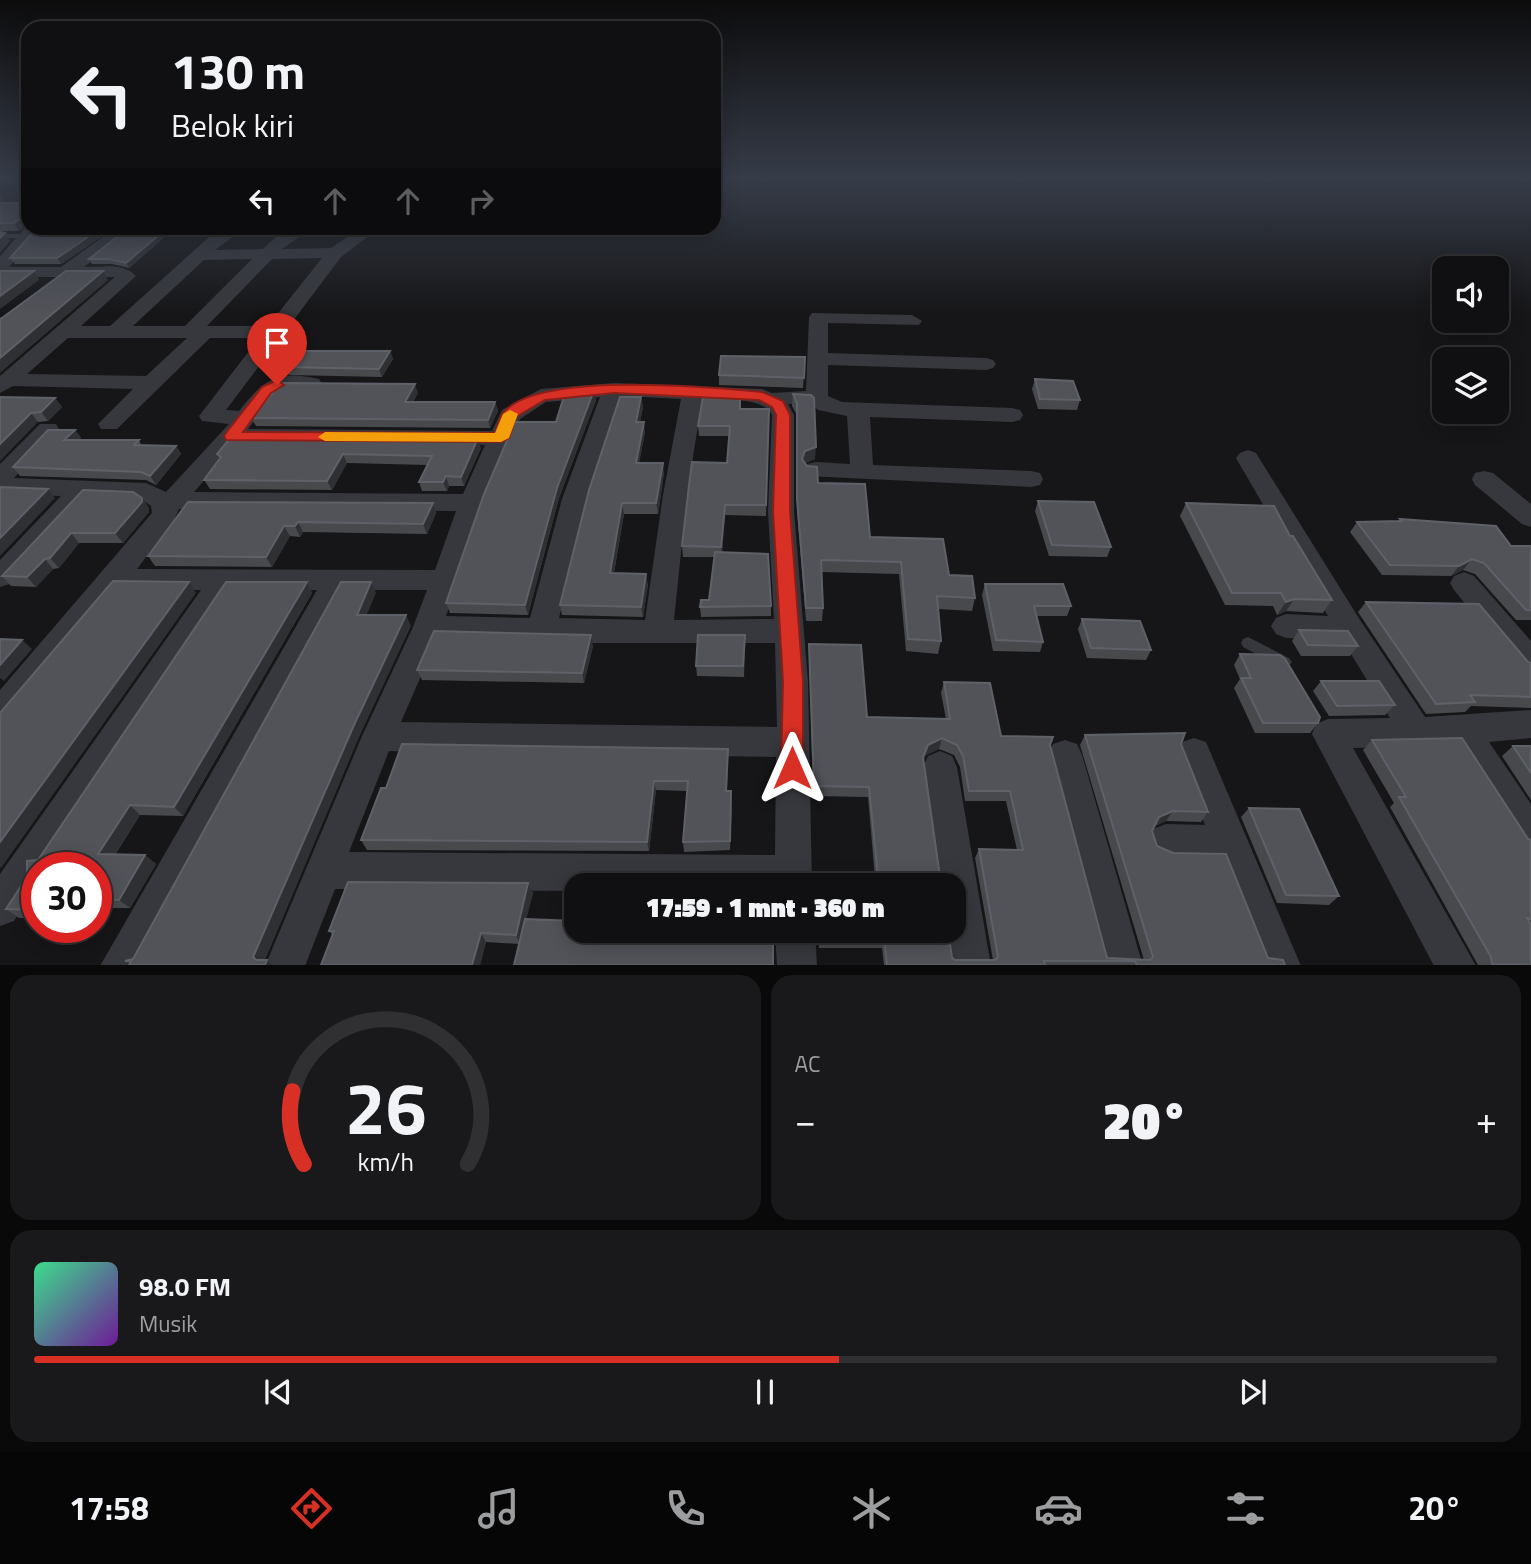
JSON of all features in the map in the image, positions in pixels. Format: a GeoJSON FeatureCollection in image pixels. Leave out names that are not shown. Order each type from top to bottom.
{"type":"FeatureCollection","features":[{"type":"Feature","properties":{"kind":"street"},"geometry":{"type":"LineString","coordinates":[[0,266],[26,235]]}},
{"type":"Feature","properties":{"kind":"street"},"geometry":{"type":"LineString","coordinates":[[37,293],[116,235]]}},
{"type":"Feature","properties":{"kind":"street"},"geometry":{"type":"LineString","coordinates":[[116,332],[214,242],[226,235]]}},
{"type":"Feature","properties":{"kind":"street"},"geometry":{"type":"LineString","coordinates":[[109,424],[153,383],[278,243],[291,235]]}},
{"type":"Feature","properties":{"kind":"street"},"geometry":{"type":"LineString","coordinates":[[361,235],[335,253],[210,416],[238,427],[501,438]]}},
{"type":"Feature","properties":{"kind":"street"},"geometry":{"type":"LineString","coordinates":[[200,255],[335,253]]}},
{"type":"Feature","properties":{"kind":"street"},"geometry":{"type":"LineString","coordinates":[[0,272],[118,272],[127,276],[4,383]]}},
{"type":"Feature","properties":{"kind":"street"},"geometry":{"type":"LineString","coordinates":[[817,398],[819,317],[912,321]]}},
{"type":"Feature","properties":{"kind":"street"},"geometry":{"type":"LineString","coordinates":[[65,332],[274,332]]}},
{"type":"Feature","properties":{"kind":"street"},"geometry":{"type":"LineString","coordinates":[[818,359],[986,364]]}},
{"type":"Feature","properties":{"kind":"street"},"geometry":{"type":"LineString","coordinates":[[4,383],[153,383]]}},
{"type":"Feature","properties":{"kind":"street"},"geometry":{"type":"LineString","coordinates":[[0,713],[158,525],[169,504],[238,427],[267,390],[277,385],[327,384]]}},
{"type":"Feature","properties":{"kind":"street"},"geometry":{"type":"LineString","coordinates":[[541,631],[575,499],[614,389]]}},
{"type":"Feature","properties":{"kind":"street"},"geometry":{"type":"LineString","coordinates":[[285,965],[378,736],[428,627],[472,503],[510,415],[541,396],[614,389],[817,398],[826,405],[858,409],[1012,415]]}},
{"type":"Feature","properties":{"kind":"street"},"geometry":{"type":"LineString","coordinates":[[657,632],[675,495],[693,391]]}},
{"type":"Feature","properties":{"kind":"street"},"geometry":{"type":"LineString","coordinates":[[762,396],[778,404],[783,415],[781,511],[793,682],[792,873]]}},
{"type":"Feature","properties":{"kind":"street"},"geometry":{"type":"LineString","coordinates":[[858,409],[862,472]]}},
{"type":"Feature","properties":{"kind":"street"},"geometry":{"type":"LineString","coordinates":[[0,478],[48,429]]}},
{"type":"Feature","properties":{"kind":"street"},"geometry":{"type":"LineString","coordinates":[[1248,458],[1350,628],[1416,730]]}},
{"type":"Feature","properties":{"kind":"street"},"geometry":{"type":"LineString","coordinates":[[816,470],[1031,479]]}},
{"type":"Feature","properties":{"kind":"street"},"geometry":{"type":"LineString","coordinates":[[1484,479],[1531,518]]}},
{"type":"Feature","properties":{"kind":"street"},"geometry":{"type":"LineString","coordinates":[[0,485],[146,491],[169,504],[472,503]]}},
{"type":"Feature","properties":{"kind":"street"},"geometry":{"type":"LineString","coordinates":[[0,577],[84,487]]}},
{"type":"Feature","properties":{"kind":"street"},"geometry":{"type":"LineString","coordinates":[[113,579],[445,580]]}},
{"type":"Feature","properties":{"kind":"street"},"geometry":{"type":"LineString","coordinates":[[0,907],[223,580]]}},
{"type":"Feature","properties":{"kind":"street"},"geometry":{"type":"LineString","coordinates":[[120,965],[336,581]]}},
{"type":"Feature","properties":{"kind":"street"},"geometry":{"type":"LineString","coordinates":[[1464,583],[1531,662]]}},
{"type":"Feature","properties":{"kind":"street"},"geometry":{"type":"LineString","coordinates":[[1286,626],[1350,628]]}},
{"type":"Feature","properties":{"kind":"street"},"geometry":{"type":"LineString","coordinates":[[428,627],[541,631],[788,631]]}},
{"type":"Feature","properties":{"kind":"street"},"geometry":{"type":"LineString","coordinates":[[1456,965],[1324,728],[1462,730],[1531,724]]}},
{"type":"Feature","properties":{"kind":"street"},"geometry":{"type":"LineString","coordinates":[[1462,730],[1531,835]]}},
{"type":"Feature","properties":{"kind":"street"},"geometry":{"type":"LineString","coordinates":[[378,736],[792,742]]}},
{"type":"Feature","properties":{"kind":"street"},"geometry":{"type":"LineString","coordinates":[[1194,754],[1281,965]]}},
{"type":"Feature","properties":{"kind":"street"},"geometry":{"type":"LineString","coordinates":[[1065,755],[1123,965]]}},
{"type":"Feature","properties":{"kind":"street"},"geometry":{"type":"LineString","coordinates":[[940,767],[971,965]]}},
{"type":"Feature","properties":{"kind":"street"},"geometry":{"type":"LineString","coordinates":[[1166,842],[1231,843]]}},
{"type":"Feature","properties":{"kind":"street"},"geometry":{"type":"LineString","coordinates":[[322,870],[564,875]]}},
{"type":"Feature","properties":{"kind":"street"},"geometry":{"type":"LineString","coordinates":[[796,943],[797,965]]}},
{"type":"Feature","properties":{"kind":"lane"},"geometry":{"type":"LineString","coordinates":[[0,236],[21,233]]}},
{"type":"Feature","properties":{"kind":"lane"},"geometry":{"type":"LineString","coordinates":[[1248,643],[1277,657],[1292,676]]}},
{"type":"Feature","properties":{"kind":"building"},"geometry":{"type":"Polygon","coordinates":[[[31,235],[91,235],[57,258],[10,258],[31,235]]]}},
{"type":"Feature","properties":{"kind":"building"},"geometry":{"type":"Polygon","coordinates":[[[119,235],[159,235],[126,263],[109,259],[89,259],[119,235]]]}},
{"type":"Feature","properties":{"kind":"building"},"geometry":{"type":"Polygon","coordinates":[[[0,271],[34,271],[0,296],[0,271]]]}},
{"type":"Feature","properties":{"kind":"building"},"geometry":{"type":"Polygon","coordinates":[[[66,271],[103,271],[0,358],[0,319],[66,271]]]}},
{"type":"Feature","properties":{"kind":"building"},"geometry":{"type":"Polygon","coordinates":[[[298,351],[390,351],[379,369],[285,367],[298,351]]]}},
{"type":"Feature","properties":{"kind":"building"},"geometry":{"type":"Polygon","coordinates":[[[721,356],[805,357],[804,378],[719,375],[721,356]]]}},
{"type":"Feature","properties":{"kind":"building"},"geometry":{"type":"Polygon","coordinates":[[[1035,379],[1073,381],[1080,400],[1040,399],[1035,379]]]}},
{"type":"Feature","properties":{"kind":"building"},"geometry":{"type":"Polygon","coordinates":[[[281,383],[415,384],[405,402],[495,402],[488,420],[251,418],[281,383]]]}},
{"type":"Feature","properties":{"kind":"building"},"geometry":{"type":"Polygon","coordinates":[[[594,390],[557,488],[525,605],[446,603],[484,494],[515,422],[556,422],[565,393],[594,390]]]}},
{"type":"Feature","properties":{"kind":"building"},"geometry":{"type":"Polygon","coordinates":[[[717,393],[740,393],[740,409],[769,409],[766,505],[725,505],[721,547],[682,546],[692,462],[727,463],[730,426],[698,426],[703,397],[716,397],[717,393]]]}},
{"type":"Feature","properties":{"kind":"building"},"geometry":{"type":"Polygon","coordinates":[[[793,394],[811,395],[814,398],[816,447],[805,451],[802,459],[807,466],[817,467],[818,483],[865,484],[870,537],[943,539],[949,575],[972,576],[975,598],[937,596],[941,641],[908,639],[901,562],[821,560],[823,608],[806,608],[797,499],[797,403],[793,394]]]}},
{"type":"Feature","properties":{"kind":"building"},"geometry":{"type":"Polygon","coordinates":[[[0,397],[55,398],[41,412],[31,413],[0,444],[0,397]]]}},
{"type":"Feature","properties":{"kind":"building"},"geometry":{"type":"Polygon","coordinates":[[[620,397],[641,397],[636,422],[644,422],[636,463],[663,463],[656,503],[622,503],[610,573],[646,574],[641,607],[560,605],[589,490],[620,397]]]}},
{"type":"Feature","properties":{"kind":"building"},"geometry":{"type":"Polygon","coordinates":[[[48,430],[75,430],[64,440],[139,440],[134,445],[176,446],[150,476],[141,472],[13,467],[48,430]]]}},
{"type":"Feature","properties":{"kind":"building"},"geometry":{"type":"Polygon","coordinates":[[[232,436],[478,438],[461,477],[446,476],[443,482],[419,482],[432,456],[343,454],[327,481],[204,480],[221,457],[217,454],[232,436]]]}},
{"type":"Feature","properties":{"kind":"building"},"geometry":{"type":"Polygon","coordinates":[[[0,487],[48,489],[0,538],[0,487]]]}},
{"type":"Feature","properties":{"kind":"building"},"geometry":{"type":"Polygon","coordinates":[[[83,490],[133,492],[142,498],[142,502],[115,533],[71,533],[50,558],[45,559],[27,577],[2,576],[83,490]]]}},
{"type":"Feature","properties":{"kind":"building"},"geometry":{"type":"Polygon","coordinates":[[[1038,501],[1094,502],[1111,547],[1052,545],[1038,501]]]}},
{"type":"Feature","properties":{"kind":"building"},"geometry":{"type":"Polygon","coordinates":[[[188,502],[433,503],[423,524],[298,522],[295,526],[284,526],[266,557],[148,556],[188,502]]]}},
{"type":"Feature","properties":{"kind":"building"},"geometry":{"type":"Polygon","coordinates":[[[1186,503],[1274,506],[1290,536],[1293,536],[1332,600],[1294,599],[1286,602],[1281,593],[1232,593],[1186,503]]]}},
{"type":"Feature","properties":{"kind":"building"},"geometry":{"type":"Polygon","coordinates":[[[1400,519],[1496,526],[1511,546],[1531,546],[1531,610],[1526,610],[1484,563],[1472,559],[1459,566],[1390,565],[1357,522],[1402,521],[1400,519]]]}},
{"type":"Feature","properties":{"kind":"building"},"geometry":{"type":"Polygon","coordinates":[[[715,552],[768,554],[771,606],[700,607],[701,600],[709,600],[715,552]]]}},
{"type":"Feature","properties":{"kind":"building"},"geometry":{"type":"Polygon","coordinates":[[[113,581],[189,582],[0,842],[0,713],[113,581]]]}},
{"type":"Feature","properties":{"kind":"building"},"geometry":{"type":"Polygon","coordinates":[[[226,582],[307,582],[174,807],[130,805],[99,852],[43,852],[226,582]]]}},
{"type":"Feature","properties":{"kind":"building"},"geometry":{"type":"Polygon","coordinates":[[[341,582],[371,582],[357,615],[406,615],[354,725],[253,957],[256,960],[267,960],[265,965],[129,965],[131,961],[125,961],[133,959],[341,582]]]}},
{"type":"Feature","properties":{"kind":"building"},"geometry":{"type":"Polygon","coordinates":[[[985,584],[1063,584],[1071,606],[1034,606],[1043,642],[996,640],[985,584]]]}},
{"type":"Feature","properties":{"kind":"building"},"geometry":{"type":"Polygon","coordinates":[[[1366,602],[1479,604],[1531,663],[1531,697],[1470,695],[1475,702],[1436,704],[1366,602]]]}},
{"type":"Feature","properties":{"kind":"building"},"geometry":{"type":"Polygon","coordinates":[[[1082,619],[1140,621],[1151,650],[1091,648],[1082,619]]]}},
{"type":"Feature","properties":{"kind":"building"},"geometry":{"type":"Polygon","coordinates":[[[1299,630],[1348,631],[1358,646],[1308,645],[1299,630]]]}},
{"type":"Feature","properties":{"kind":"building"},"geometry":{"type":"Polygon","coordinates":[[[434,631],[591,635],[582,673],[417,670],[434,631]]]}},
{"type":"Feature","properties":{"kind":"building"},"geometry":{"type":"Polygon","coordinates":[[[698,635],[745,635],[743,666],[696,666],[698,635]]]}},
{"type":"Feature","properties":{"kind":"building"},"geometry":{"type":"Polygon","coordinates":[[[0,639],[22,640],[0,665],[0,639]]]}},
{"type":"Feature","properties":{"kind":"building"},"geometry":{"type":"Polygon","coordinates":[[[809,644],[861,645],[867,717],[950,719],[944,682],[990,683],[1001,736],[1053,737],[1050,745],[1107,958],[1150,960],[1153,957],[1085,735],[1185,733],[1181,744],[1208,812],[1173,811],[1159,817],[1152,831],[1157,846],[1173,853],[1226,854],[1268,958],[1283,960],[1285,965],[1137,965],[1135,961],[1044,961],[1045,965],[887,965],[884,943],[950,943],[952,958],[955,960],[995,960],[998,957],[979,849],[1023,850],[1010,791],[969,791],[963,756],[957,745],[942,738],[928,745],[923,757],[939,873],[878,873],[869,787],[814,786],[809,644]]]}},
{"type":"Feature","properties":{"kind":"building"},"geometry":{"type":"Polygon","coordinates":[[[1240,654],[1280,655],[1285,659],[1320,717],[1318,723],[1263,723],[1241,678],[1251,678],[1240,654]]]}},
{"type":"Feature","properties":{"kind":"building"},"geometry":{"type":"Polygon","coordinates":[[[1321,681],[1379,681],[1395,705],[1337,706],[1321,681]]]}},
{"type":"Feature","properties":{"kind":"building"},"geometry":{"type":"Polygon","coordinates":[[[1462,738],[1531,840],[1531,919],[1527,918],[1531,925],[1531,965],[1492,964],[1491,957],[1399,797],[1406,797],[1372,740],[1462,738]]]}},
{"type":"Feature","properties":{"kind":"building"},"geometry":{"type":"Polygon","coordinates":[[[402,744],[728,749],[726,791],[731,791],[730,841],[683,842],[688,781],[654,781],[647,842],[361,840],[381,788],[386,788],[402,744]]]}},
{"type":"Feature","properties":{"kind":"building"},"geometry":{"type":"Polygon","coordinates":[[[1513,746],[1531,746],[1531,773],[1513,746]]]}},
{"type":"Feature","properties":{"kind":"building"},"geometry":{"type":"Polygon","coordinates":[[[1249,808],[1299,809],[1339,896],[1286,895],[1249,808]]]}},
{"type":"Feature","properties":{"kind":"building"},"geometry":{"type":"Polygon","coordinates":[[[112,854],[145,855],[119,900],[112,900],[112,854]]]}},
{"type":"Feature","properties":{"kind":"building"},"geometry":{"type":"Polygon","coordinates":[[[348,882],[528,883],[516,935],[481,933],[472,965],[321,965],[334,931],[329,931],[348,882]]]}},
{"type":"Feature","properties":{"kind":"building"},"geometry":{"type":"Polygon","coordinates":[[[21,886],[21,909],[6,909],[21,886]]]}},
{"type":"Feature","properties":{"kind":"building"},"geometry":{"type":"Polygon","coordinates":[[[525,919],[564,921],[564,943],[773,943],[773,965],[514,965],[525,919]]]}},
{"type":"Feature","properties":{"kind":"slow traffic"},"geometry":{"type":"LineString","coordinates":[[325,437],[501,438],[510,414]]}},
{"type":"Feature","properties":{"kind":"route"},"geometry":{"type":"LineString","coordinates":[[277,385],[267,390],[232,436],[501,438],[510,415],[541,396],[614,389],[735,393],[762,396],[778,404],[783,415],[784,473],[781,511],[793,682],[792,768]]}}]}
